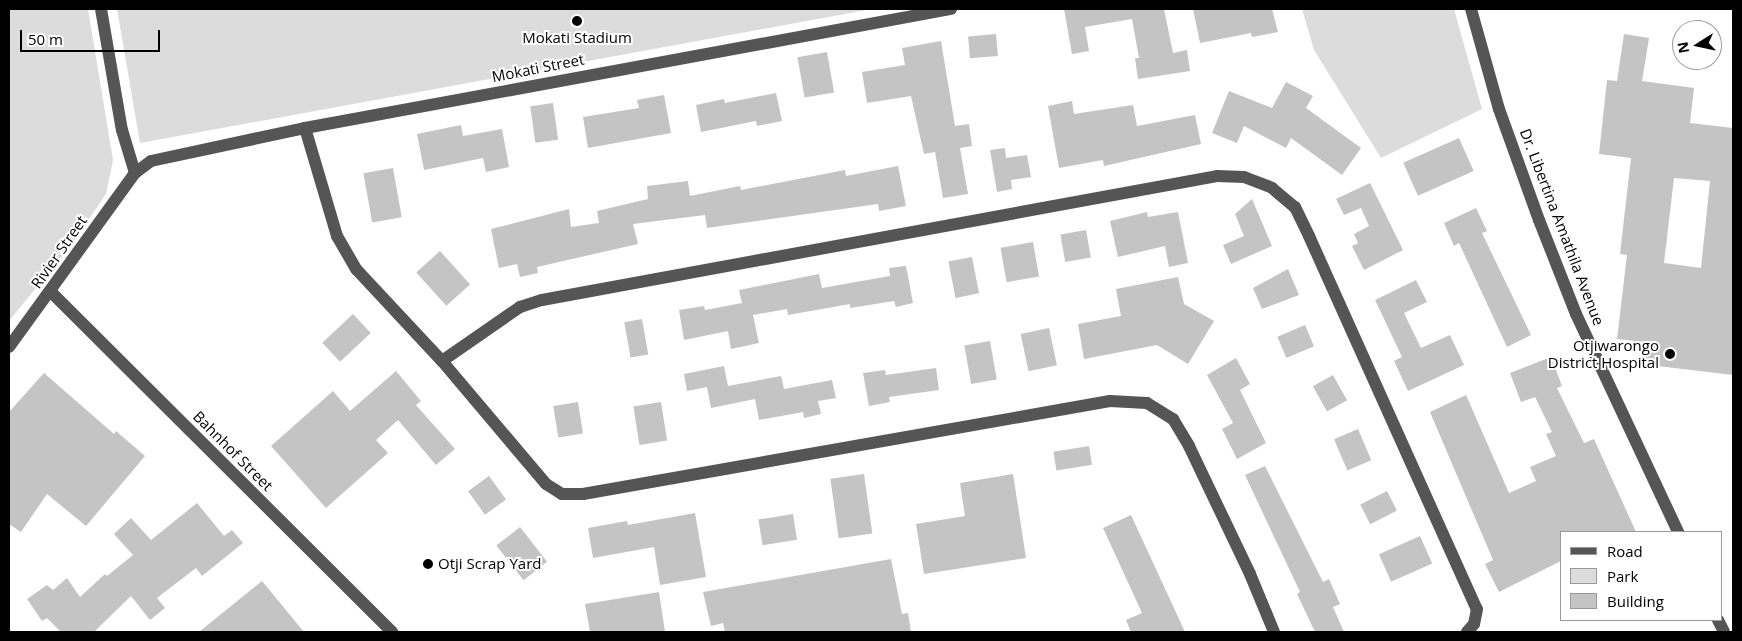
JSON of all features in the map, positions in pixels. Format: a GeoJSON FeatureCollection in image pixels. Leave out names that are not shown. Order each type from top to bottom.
{"type":"FeatureCollection","features":[{"type":"Feature","properties":{"kind":"street"},"geometry":{"type":"LineString","coordinates":[[101,9],[122,130],[135,173]]}},
{"type":"Feature","properties":{"kind":"street","name":"Mokati Street"},"geometry":{"type":"LineString","coordinates":[[135,173],[151,161],[305,128],[951,9]]}},
{"type":"Feature","properties":{"kind":"street","name":"Dr. Libertina Amathila Avenue"},"geometry":{"type":"LineString","coordinates":[[1471,9],[1499,109],[1576,314],[1678,531]]}},
{"type":"Feature","properties":{"kind":"street"},"geometry":{"type":"LineString","coordinates":[[305,128],[342,244],[357,270],[442,361],[546,484],[562,494],[583,494],[1110,401],[1147,403],[1172,419],[1189,446],[1250,574],[1274,632]]}},
{"type":"Feature","properties":{"kind":"street","name":"Rivier Street"},"geometry":{"type":"LineString","coordinates":[[9,348],[135,173]]}},
{"type":"Feature","properties":{"kind":"street"},"geometry":{"type":"LineString","coordinates":[[442,361],[520,307],[542,300],[1217,176],[1244,176],[1272,188],[1295,207],[1477,608],[1474,624],[1467,632]]}},
{"type":"Feature","properties":{"kind":"street","name":"Bahnhof Street"},"geometry":{"type":"LineString","coordinates":[[51,292],[392,632]]}},
{"type":"Feature","properties":{"kind":"green space"},"geometry":{"type":"Polygon","coordinates":[[[9,9],[88,9],[113,160],[106,194],[70,247],[9,321],[9,9]]]}},
{"type":"Feature","properties":{"kind":"green space"},"geometry":{"type":"Polygon","coordinates":[[[117,9],[872,9],[140,143],[117,9]]]}},
{"type":"Feature","properties":{"kind":"green space"},"geometry":{"type":"Polygon","coordinates":[[[1302,9],[1454,9],[1482,109],[1381,158],[1314,50],[1302,9]]]}},
{"type":"Feature","properties":{"kind":"building"},"geometry":{"type":"Polygon","coordinates":[[[1064,9],[1164,9],[1173,53],[1187,50],[1190,71],[1138,79],[1135,58],[1139,58],[1132,19],[1085,27],[1089,51],[1072,54],[1064,9]]]}},
{"type":"Feature","properties":{"kind":"building"},"geometry":{"type":"Polygon","coordinates":[[[1193,9],[1272,9],[1278,32],[1252,37],[1251,33],[1200,43],[1193,9]]]}},
{"type":"Feature","properties":{"kind":"building"},"geometry":{"type":"Polygon","coordinates":[[[996,34],[998,56],[970,58],[968,36],[996,34]]]}},
{"type":"Feature","properties":{"kind":"building"},"geometry":{"type":"Polygon","coordinates":[[[1624,34],[1649,38],[1642,81],[1694,88],[1690,123],[1733,128],[1733,375],[1641,364],[1644,342],[1617,339],[1627,255],[1620,254],[1631,158],[1599,154],[1607,80],[1617,81],[1624,34]],[[1674,178],[1664,263],[1701,268],[1710,181],[1674,178]]]}},
{"type":"Feature","properties":{"kind":"building"},"geometry":{"type":"Polygon","coordinates":[[[941,41],[955,126],[969,124],[972,146],[960,148],[968,194],[943,198],[935,152],[924,154],[911,96],[867,103],[862,72],[905,65],[902,48],[941,41]]]}},
{"type":"Feature","properties":{"kind":"building"},"geometry":{"type":"Polygon","coordinates":[[[827,52],[834,92],[805,98],[797,57],[827,52]]]}},
{"type":"Feature","properties":{"kind":"building"},"geometry":{"type":"Polygon","coordinates":[[[1286,82],[1313,96],[1306,108],[1361,148],[1342,175],[1291,138],[1286,148],[1244,126],[1237,143],[1212,133],[1229,91],[1272,108],[1286,82]]]}},
{"type":"Feature","properties":{"kind":"building"},"geometry":{"type":"Polygon","coordinates":[[[776,93],[782,121],[757,126],[756,121],[701,132],[696,105],[724,99],[725,103],[776,93]]]}},
{"type":"Feature","properties":{"kind":"building"},"geometry":{"type":"Polygon","coordinates":[[[664,95],[671,133],[588,148],[583,117],[639,108],[637,100],[664,95]]]}},
{"type":"Feature","properties":{"kind":"building"},"geometry":{"type":"Polygon","coordinates":[[[1072,101],[1074,114],[1133,105],[1137,126],[1195,115],[1201,144],[1104,166],[1103,160],[1059,168],[1048,106],[1072,101]]]}},
{"type":"Feature","properties":{"kind":"building"},"geometry":{"type":"Polygon","coordinates":[[[553,103],[558,140],[535,143],[530,106],[553,103]]]}},
{"type":"Feature","properties":{"kind":"building"},"geometry":{"type":"Polygon","coordinates":[[[461,125],[463,136],[502,129],[509,167],[486,172],[483,158],[424,170],[417,134],[461,125]]]}},
{"type":"Feature","properties":{"kind":"building"},"geometry":{"type":"Polygon","coordinates":[[[1459,138],[1474,171],[1418,196],[1403,163],[1459,138]]]}},
{"type":"Feature","properties":{"kind":"building"},"geometry":{"type":"Polygon","coordinates":[[[1005,148],[1006,158],[1027,155],[1031,177],[1011,180],[1012,189],[997,192],[990,150],[1005,148]]]}},
{"type":"Feature","properties":{"kind":"building"},"geometry":{"type":"Polygon","coordinates":[[[898,166],[906,206],[879,211],[878,204],[707,228],[705,215],[633,224],[638,244],[537,267],[538,273],[520,277],[517,264],[499,268],[491,229],[569,209],[571,227],[599,223],[597,211],[648,199],[647,186],[688,181],[690,196],[740,186],[741,190],[845,170],[846,176],[898,166]]]}},
{"type":"Feature","properties":{"kind":"building"},"geometry":{"type":"Polygon","coordinates":[[[393,168],[402,217],[372,222],[363,173],[393,168]]]}},
{"type":"Feature","properties":{"kind":"building"},"geometry":{"type":"Polygon","coordinates":[[[1370,183],[1403,250],[1364,270],[1352,246],[1358,243],[1354,234],[1369,226],[1361,208],[1344,215],[1336,199],[1370,183]]]}},
{"type":"Feature","properties":{"kind":"building"},"geometry":{"type":"Polygon","coordinates":[[[1252,199],[1272,246],[1231,264],[1223,245],[1244,236],[1235,214],[1252,199]]]}},
{"type":"Feature","properties":{"kind":"building"},"geometry":{"type":"Polygon","coordinates":[[[1476,208],[1487,231],[1482,233],[1531,335],[1507,347],[1459,243],[1454,246],[1444,223],[1476,208]]]}},
{"type":"Feature","properties":{"kind":"building"},"geometry":{"type":"Polygon","coordinates":[[[1147,212],[1148,217],[1178,212],[1188,263],[1169,267],[1165,246],[1118,257],[1110,221],[1147,212]]]}},
{"type":"Feature","properties":{"kind":"building"},"geometry":{"type":"Polygon","coordinates":[[[1086,230],[1091,258],[1065,262],[1060,235],[1086,230]]]}},
{"type":"Feature","properties":{"kind":"building"},"geometry":{"type":"Polygon","coordinates":[[[1033,242],[1039,276],[1007,282],[1001,248],[1033,242]]]}},
{"type":"Feature","properties":{"kind":"building"},"geometry":{"type":"Polygon","coordinates":[[[440,251],[470,284],[446,306],[416,272],[440,251]]]}},
{"type":"Feature","properties":{"kind":"building"},"geometry":{"type":"Polygon","coordinates":[[[972,257],[979,293],[956,298],[948,262],[972,257]]]}},
{"type":"Feature","properties":{"kind":"building"},"geometry":{"type":"Polygon","coordinates":[[[906,266],[913,303],[896,307],[894,301],[850,308],[850,304],[788,315],[787,309],[753,315],[759,343],[731,349],[728,331],[684,340],[679,310],[704,306],[705,310],[742,303],[739,290],[819,274],[822,288],[890,276],[889,268],[906,266]]]}},
{"type":"Feature","properties":{"kind":"building"},"geometry":{"type":"Polygon","coordinates":[[[1288,269],[1299,295],[1262,309],[1253,288],[1288,269]]]}},
{"type":"Feature","properties":{"kind":"building"},"geometry":{"type":"Polygon","coordinates":[[[1178,277],[1184,304],[1214,321],[1188,364],[1157,345],[1084,359],[1078,324],[1121,316],[1116,289],[1178,277]]]}},
{"type":"Feature","properties":{"kind":"building"},"geometry":{"type":"Polygon","coordinates":[[[1416,280],[1427,302],[1404,313],[1421,348],[1450,335],[1464,365],[1408,391],[1394,361],[1402,357],[1375,300],[1416,280]]]}},
{"type":"Feature","properties":{"kind":"building"},"geometry":{"type":"Polygon","coordinates":[[[353,314],[371,333],[340,362],[322,343],[353,314]]]}},
{"type":"Feature","properties":{"kind":"building"},"geometry":{"type":"Polygon","coordinates":[[[642,319],[648,354],[631,358],[624,322],[642,319]]]}},
{"type":"Feature","properties":{"kind":"building"},"geometry":{"type":"Polygon","coordinates":[[[1305,325],[1314,346],[1286,358],[1277,337],[1305,325]]]}},
{"type":"Feature","properties":{"kind":"building"},"geometry":{"type":"Polygon","coordinates":[[[1049,328],[1057,365],[1029,371],[1021,334],[1049,328]]]}},
{"type":"Feature","properties":{"kind":"building"},"geometry":{"type":"Polygon","coordinates":[[[990,341],[997,379],[971,384],[964,346],[990,341]]]}},
{"type":"Feature","properties":{"kind":"building"},"geometry":{"type":"Polygon","coordinates":[[[1551,357],[1562,386],[1557,388],[1584,443],[1594,439],[1636,531],[1560,531],[1560,562],[1499,592],[1485,564],[1493,560],[1430,412],[1466,395],[1509,493],[1536,481],[1530,467],[1556,456],[1546,434],[1552,432],[1535,397],[1521,402],[1510,373],[1551,357]]]}},
{"type":"Feature","properties":{"kind":"building"},"geometry":{"type":"Polygon","coordinates":[[[1236,358],[1250,384],[1240,390],[1266,443],[1237,459],[1222,429],[1233,423],[1207,375],[1236,358]]]}},
{"type":"Feature","properties":{"kind":"building"},"geometry":{"type":"Polygon","coordinates":[[[724,366],[728,386],[781,376],[784,389],[832,380],[836,398],[818,401],[821,414],[804,418],[803,412],[759,420],[755,399],[711,408],[707,387],[687,391],[684,374],[724,366]]]}},
{"type":"Feature","properties":{"kind":"building"},"geometry":{"type":"Polygon","coordinates":[[[936,368],[939,390],[889,397],[890,402],[869,406],[863,373],[885,370],[886,375],[936,368]]]}},
{"type":"Feature","properties":{"kind":"building"},"geometry":{"type":"Polygon","coordinates":[[[396,371],[421,401],[416,405],[455,449],[436,465],[398,420],[376,440],[388,453],[326,508],[271,446],[333,391],[350,411],[396,371]]]}},
{"type":"Feature","properties":{"kind":"building"},"geometry":{"type":"Polygon","coordinates":[[[44,373],[114,434],[116,431],[145,456],[86,526],[47,494],[21,532],[9,524],[9,412],[44,373]]]}},
{"type":"Feature","properties":{"kind":"building"},"geometry":{"type":"Polygon","coordinates":[[[1333,375],[1347,400],[1327,412],[1313,386],[1333,375]]]}},
{"type":"Feature","properties":{"kind":"building"},"geometry":{"type":"Polygon","coordinates":[[[578,402],[583,434],[558,438],[553,406],[578,402]]]}},
{"type":"Feature","properties":{"kind":"building"},"geometry":{"type":"Polygon","coordinates":[[[661,402],[667,441],[639,445],[633,406],[661,402]]]}},
{"type":"Feature","properties":{"kind":"building"},"geometry":{"type":"Polygon","coordinates":[[[1358,429],[1371,460],[1347,470],[1334,439],[1358,429]]]}},
{"type":"Feature","properties":{"kind":"building"},"geometry":{"type":"Polygon","coordinates":[[[1089,446],[1092,465],[1056,470],[1053,452],[1089,446]]]}},
{"type":"Feature","properties":{"kind":"building"},"geometry":{"type":"Polygon","coordinates":[[[1265,466],[1323,582],[1329,579],[1340,604],[1333,607],[1344,632],[1315,632],[1297,594],[1300,592],[1245,475],[1265,466]]]}},
{"type":"Feature","properties":{"kind":"building"},"geometry":{"type":"Polygon","coordinates":[[[864,474],[872,533],[839,538],[830,479],[864,474]]]}},
{"type":"Feature","properties":{"kind":"building"},"geometry":{"type":"Polygon","coordinates":[[[1013,474],[1026,558],[924,574],[916,524],[965,516],[960,483],[1013,474]]]}},
{"type":"Feature","properties":{"kind":"building"},"geometry":{"type":"Polygon","coordinates":[[[489,476],[506,499],[485,515],[468,491],[489,476]]]}},
{"type":"Feature","properties":{"kind":"building"},"geometry":{"type":"Polygon","coordinates":[[[1387,491],[1397,511],[1370,524],[1360,505],[1387,491]]]}},
{"type":"Feature","properties":{"kind":"building"},"geometry":{"type":"Polygon","coordinates":[[[197,503],[224,536],[232,530],[243,543],[202,576],[196,568],[157,598],[165,608],[150,620],[131,596],[94,632],[61,632],[47,618],[42,621],[27,599],[47,585],[53,590],[67,578],[80,597],[105,574],[107,576],[133,555],[114,534],[131,518],[151,540],[197,503]]]}},
{"type":"Feature","properties":{"kind":"building"},"geometry":{"type":"Polygon","coordinates":[[[695,513],[706,577],[660,585],[654,547],[593,558],[588,528],[627,521],[628,525],[695,513]]]}},
{"type":"Feature","properties":{"kind":"building"},"geometry":{"type":"Polygon","coordinates":[[[793,514],[797,540],[762,545],[758,519],[793,514]]]}},
{"type":"Feature","properties":{"kind":"building"},"geometry":{"type":"Polygon","coordinates":[[[1131,515],[1185,632],[1131,632],[1126,620],[1142,613],[1103,528],[1131,515]]]}},
{"type":"Feature","properties":{"kind":"building"},"geometry":{"type":"Polygon","coordinates":[[[520,527],[547,562],[523,580],[496,545],[520,527]]]}},
{"type":"Feature","properties":{"kind":"building"},"geometry":{"type":"Polygon","coordinates":[[[1420,536],[1432,563],[1391,582],[1379,554],[1420,536]]]}},
{"type":"Feature","properties":{"kind":"building"},"geometry":{"type":"Polygon","coordinates":[[[891,559],[902,614],[908,613],[911,632],[725,632],[723,623],[711,626],[703,592],[891,559]]]}},
{"type":"Feature","properties":{"kind":"building"},"geometry":{"type":"Polygon","coordinates":[[[262,581],[304,632],[199,632],[262,581]]]}},
{"type":"Feature","properties":{"kind":"building"},"geometry":{"type":"Polygon","coordinates":[[[659,592],[665,632],[590,632],[585,604],[659,592]]]}},
{"type":"Feature","properties":{"kind":"place","name":"Mokati Stadium"},"geometry":{"type":"Point","coordinates":[577,21]}},
{"type":"Feature","properties":{"kind":"place","name":"Otjiwarongo District Hospital"},"geometry":{"type":"Point","coordinates":[1670,354]}},
{"type":"Feature","properties":{"kind":"place","name":"Otji Scrap Yard"},"geometry":{"type":"Point","coordinates":[428,564]}}]}
